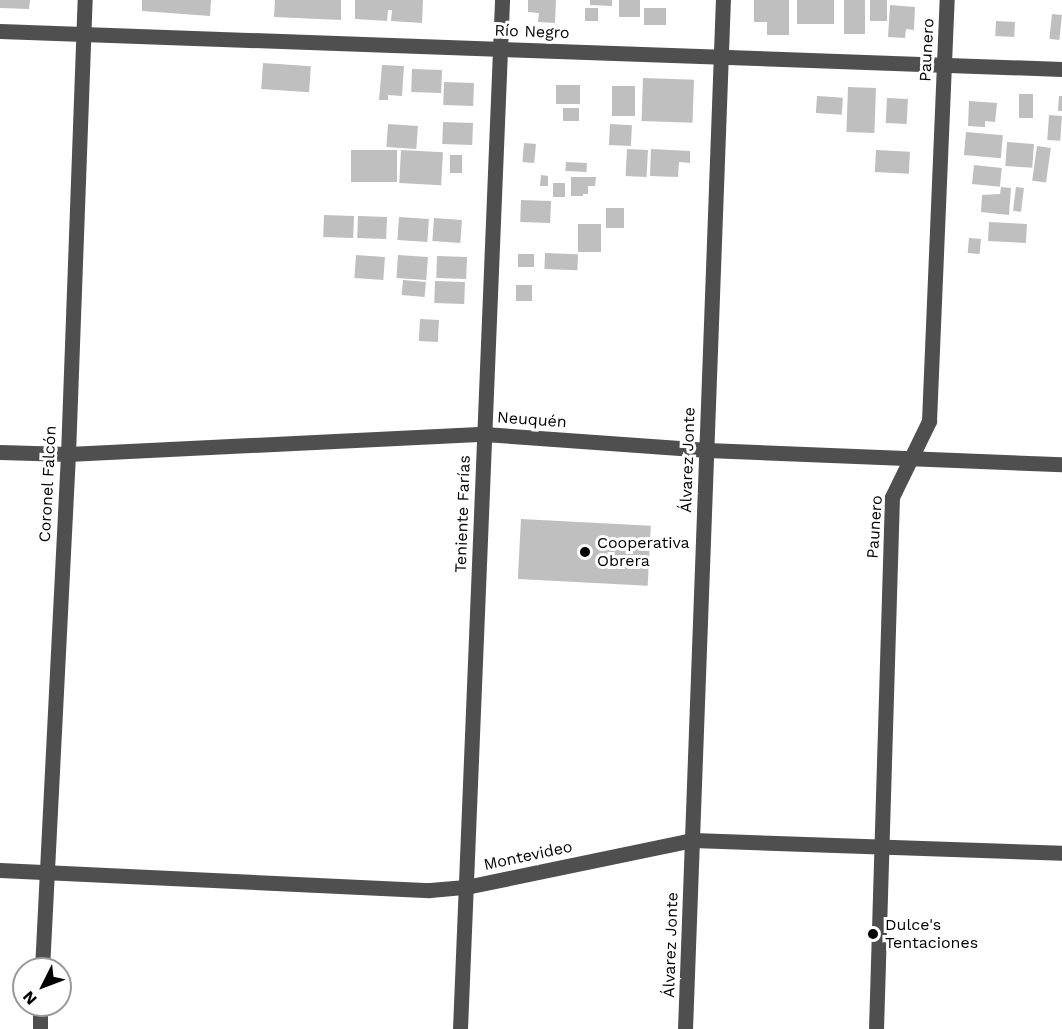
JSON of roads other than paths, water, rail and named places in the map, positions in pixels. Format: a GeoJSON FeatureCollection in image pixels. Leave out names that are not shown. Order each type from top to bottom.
{"type":"FeatureCollection","features":[{"type":"Feature","properties":{"kind":"street","name":"Coronel Falcón"},"geometry":{"type":"LineString","coordinates":[[42,957],[68,454],[85,0]]}},
{"type":"Feature","properties":{"kind":"street","name":"Teniente Farías"},"geometry":{"type":"LineString","coordinates":[[460,1029],[502,0]]}},
{"type":"Feature","properties":{"kind":"street","name":"Álvarez Jonte"},"geometry":{"type":"LineString","coordinates":[[685,1029],[723,0]]}},
{"type":"Feature","properties":{"kind":"street","name":"Paunero"},"geometry":{"type":"LineString","coordinates":[[876,1029],[892,497],[909,457],[929,421],[947,0]]}},
{"type":"Feature","properties":{"kind":"street","name":"Río Negro"},"geometry":{"type":"LineString","coordinates":[[0,31],[1062,69]]}},
{"type":"Feature","properties":{"kind":"street","name":"Neuquén"},"geometry":{"type":"LineString","coordinates":[[0,452],[68,454],[484,434],[707,450],[1062,464]]}},
{"type":"Feature","properties":{"kind":"street","name":"Montevideo"},"geometry":{"type":"LineString","coordinates":[[0,870],[430,890],[466,887],[693,840],[1062,853]]}},
{"type":"Feature","properties":{"kind":"place","name":"Cooperativa Obrera"},"geometry":{"type":"Point","coordinates":[585,552]}},
{"type":"Feature","properties":{"kind":"place","name":"Dulce's Tentaciones"},"geometry":{"type":"Point","coordinates":[873,934]}}]}
